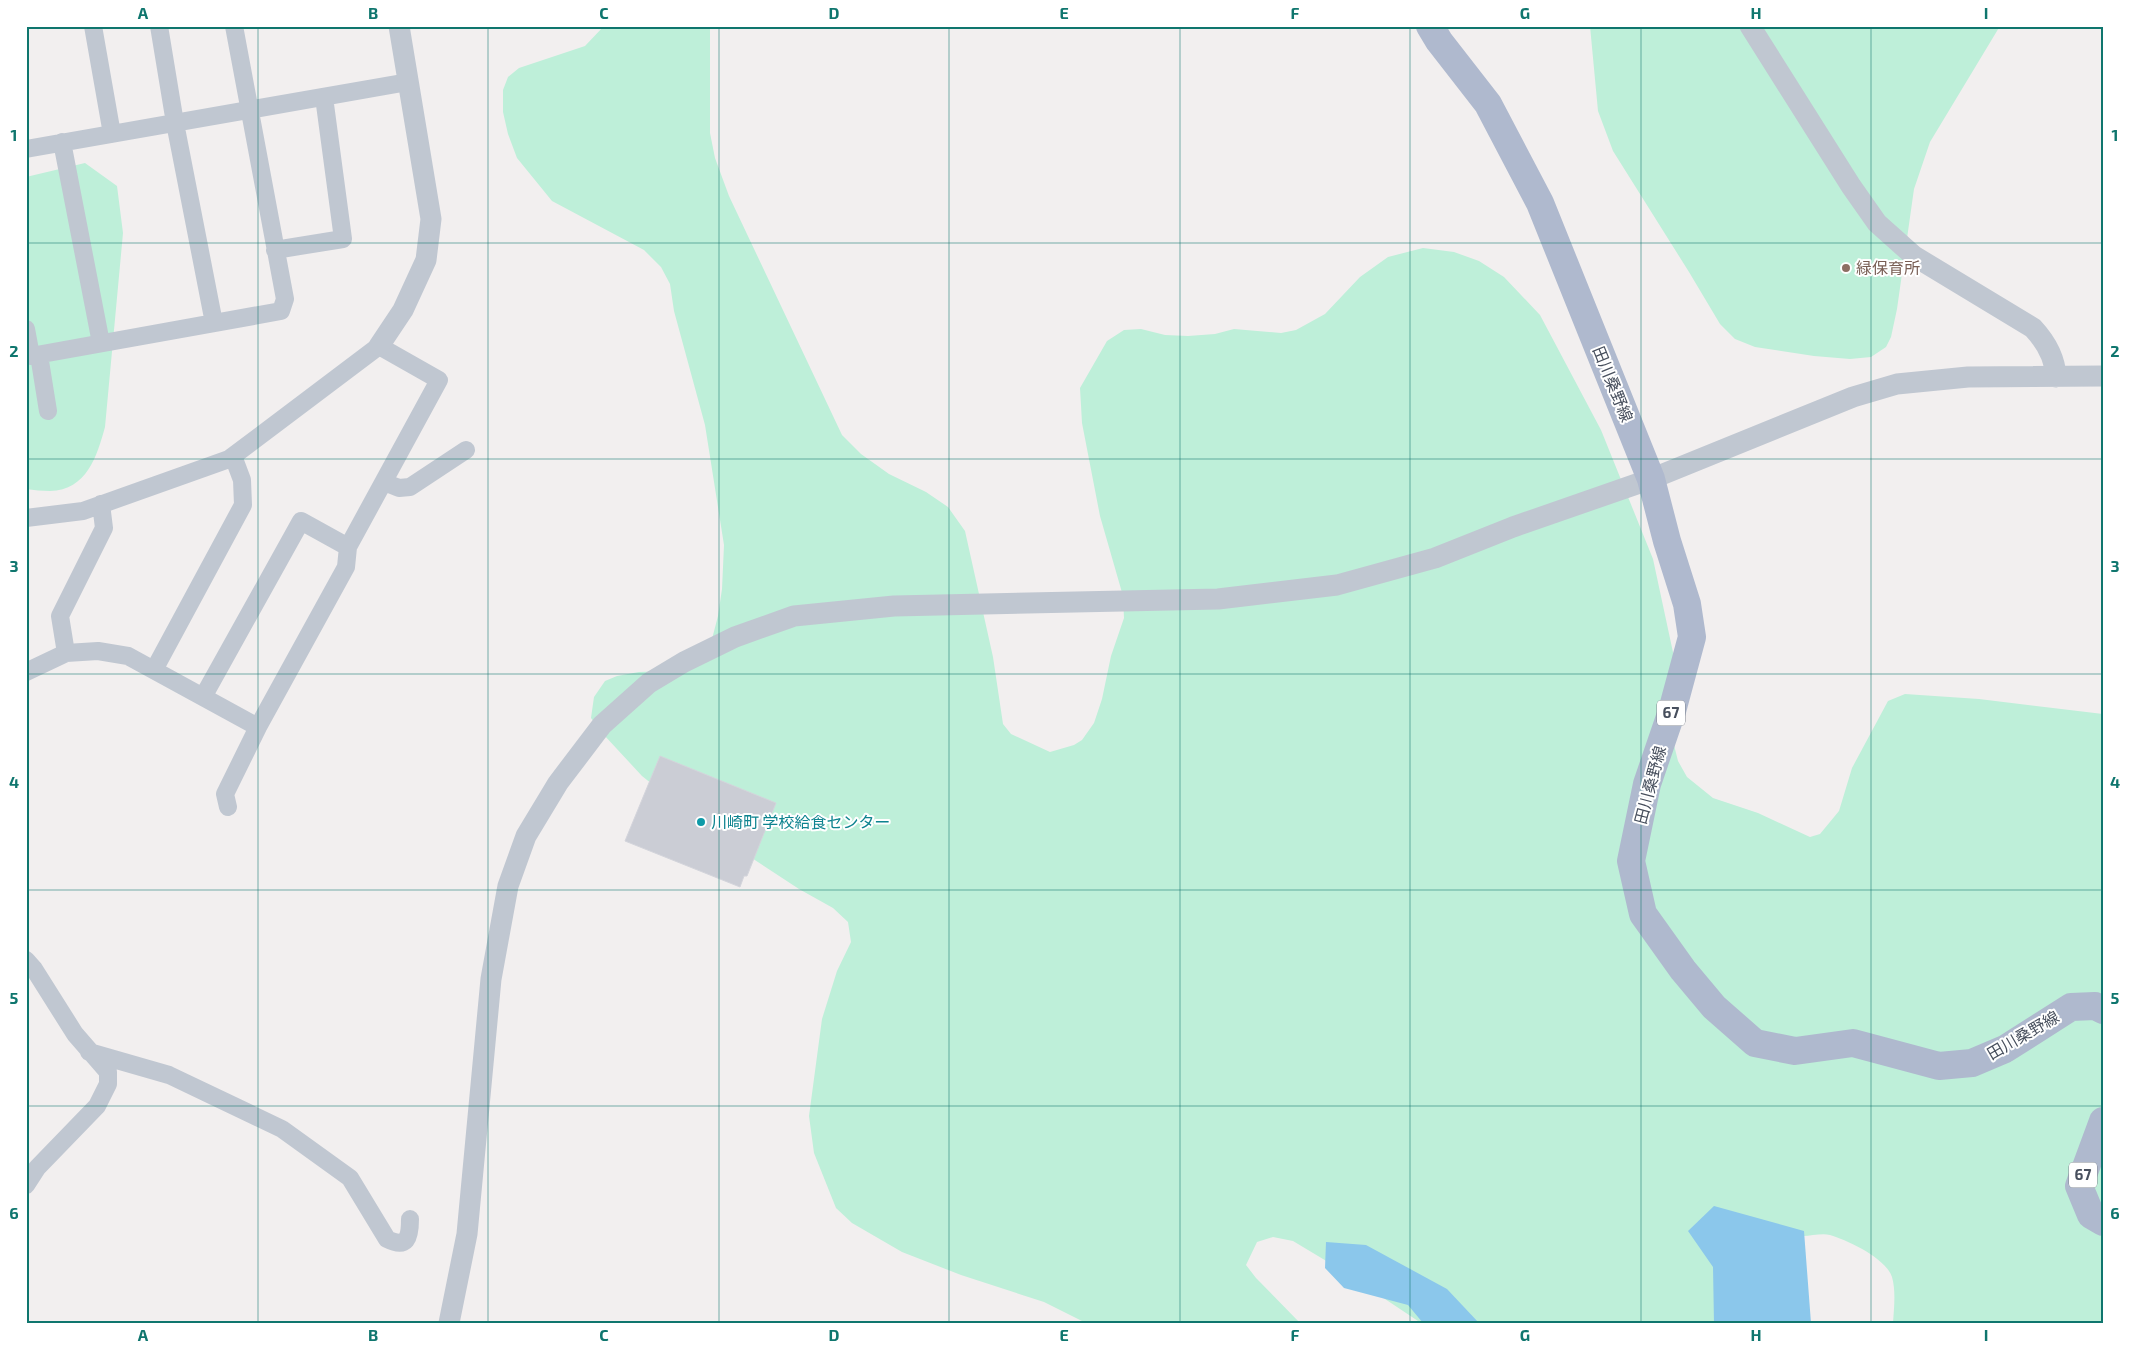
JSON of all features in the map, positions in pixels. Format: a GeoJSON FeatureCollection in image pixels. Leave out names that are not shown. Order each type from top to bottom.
{"type":"FeatureCollection","features":[{"type":"Feature","properties":{"kind":"main road","name":"田川桑野線"},"geometry":{"type":"LineString","coordinates":[[1430,26],[1439,41],[1488,104],[1540,203],[1651,479],[1667,541],[1687,604],[1692,637],[1672,711],[1647,784],[1631,861],[1643,914],[1683,970],[1714,1007],[1755,1043],[1795,1051],[1853,1043],[1939,1066],[1972,1063],[2005,1049],[2071,1007],[2095,1006],[2103,1010]]}},
{"type":"Feature","properties":{"kind":"main road","name":"67"},"geometry":{"type":"LineString","coordinates":[[2103,1121],[2079,1186],[2091,1215],[2103,1222]]}},
{"type":"Feature","properties":{"kind":"street"},"geometry":{"type":"LineString","coordinates":[[93,26],[112,134]]}},
{"type":"Feature","properties":{"kind":"street"},"geometry":{"type":"LineString","coordinates":[[159,26],[175,123],[214,323]]}},
{"type":"Feature","properties":{"kind":"street"},"geometry":{"type":"LineString","coordinates":[[26,329],[31,356],[281,311],[285,299],[234,26]]}},
{"type":"Feature","properties":{"kind":"street"},"geometry":{"type":"LineString","coordinates":[[26,518],[83,511],[233,456],[379,346],[404,310],[426,260],[431,219],[399,26]]}},
{"type":"Feature","properties":{"kind":"street"},"geometry":{"type":"LineString","coordinates":[[1750,26],[1851,186],[1877,223],[1914,256],[2033,328],[2044,340],[2055,363],[2056,376]]}},
{"type":"Feature","properties":{"kind":"street"},"geometry":{"type":"LineString","coordinates":[[26,149],[408,82]]}},
{"type":"Feature","properties":{"kind":"street"},"geometry":{"type":"LineString","coordinates":[[275,250],[343,239],[324,97]]}},
{"type":"Feature","properties":{"kind":"street"},"geometry":{"type":"LineString","coordinates":[[62,142],[101,343]]}},
{"type":"Feature","properties":{"kind":"street"},"geometry":{"type":"LineString","coordinates":[[228,807],[225,794],[258,727],[346,567],[348,547],[439,380],[379,346]]}},
{"type":"Feature","properties":{"kind":"street"},"geometry":{"type":"LineString","coordinates":[[39,354],[48,411]]}},
{"type":"Feature","properties":{"kind":"street"},"geometry":{"type":"LineString","coordinates":[[449,1323],[467,1234],[491,979],[508,886],[526,836],[558,783],[602,725],[649,683],[684,662],[735,637],[794,616],[894,606],[1218,599],[1337,585],[1435,558],[1513,527],[1651,479],[1853,397],[1897,384],[1968,377],[2103,376]]}},
{"type":"Feature","properties":{"kind":"street"},"geometry":{"type":"LineString","coordinates":[[384,482],[400,488],[410,487],[466,450]]}},
{"type":"Feature","properties":{"kind":"street"},"geometry":{"type":"LineString","coordinates":[[154,670],[243,505],[242,480],[233,456]]}},
{"type":"Feature","properties":{"kind":"street"},"geometry":{"type":"LineString","coordinates":[[66,653],[60,616],[104,528],[101,504]]}},
{"type":"Feature","properties":{"kind":"street"},"geometry":{"type":"LineString","coordinates":[[203,697],[301,521],[348,547]]}},
{"type":"Feature","properties":{"kind":"street"},"geometry":{"type":"LineString","coordinates":[[26,672],[66,653],[98,651],[128,656],[258,727]]}},
{"type":"Feature","properties":{"kind":"street"},"geometry":{"type":"LineString","coordinates":[[26,960],[34,969],[89,1052],[108,1072],[108,1084],[97,1106],[37,1168],[26,1185]]}},
{"type":"Feature","properties":{"kind":"street"},"geometry":{"type":"LineString","coordinates":[[89,1052],[169,1075],[282,1129],[350,1178],[387,1239],[396,1243],[404,1242],[410,1234],[410,1219]]}},
{"type":"Feature","properties":{"kind":"green space"},"geometry":{"type":"Polygon","coordinates":[[[604,26],[710,26],[710,133],[715,158],[729,196],[842,435],[861,454],[889,474],[926,492],[948,507],[965,531],[993,657],[1003,724],[1011,734],[1050,752],[1074,745],[1082,740],[1094,723],[1102,699],[1111,656],[1124,618],[1123,596],[1100,516],[1082,423],[1080,388],[1107,341],[1124,330],[1141,329],[1165,335],[1188,336],[1215,334],[1234,329],[1281,333],[1296,330],[1325,314],[1360,277],[1388,257],[1423,248],[1454,252],[1479,261],[1504,277],[1540,315],[1601,430],[1653,559],[1677,671],[1674,745],[1678,761],[1687,777],[1713,798],[1758,813],[1810,837],[1820,834],[1839,811],[1852,768],[1888,701],[1905,694],[1979,699],[2103,714],[2103,1323],[1893,1323],[1894,1288],[1892,1277],[1888,1270],[1882,1263],[1856,1245],[1824,1234],[1803,1236],[1777,1323],[1421,1323],[1343,1271],[1293,1241],[1273,1237],[1257,1242],[1246,1265],[1256,1278],[1300,1323],[1086,1323],[1044,1302],[961,1275],[902,1252],[852,1223],[836,1208],[814,1153],[809,1116],[822,1019],[837,971],[851,942],[848,922],[833,908],[799,889],[712,832],[642,776],[591,718],[594,697],[605,681],[617,676],[639,672],[668,671],[712,639],[722,589],[724,545],[705,425],[674,311],[670,284],[661,267],[644,250],[552,201],[517,158],[508,134],[503,112],[503,90],[508,77],[519,68],[585,46],[604,26]]]}},
{"type":"Feature","properties":{"kind":"green space"},"geometry":{"type":"Polygon","coordinates":[[[1590,26],[2000,26],[1930,142],[1914,189],[1897,309],[1891,337],[1886,347],[1871,357],[1850,359],[1814,356],[1755,347],[1735,339],[1720,324],[1613,151],[1598,111],[1590,26]]]}},
{"type":"Feature","properties":{"kind":"green space"},"geometry":{"type":"Polygon","coordinates":[[[85,163],[117,186],[123,233],[105,427],[94,460],[82,478],[73,485],[63,489],[41,491],[26,489],[26,177],[85,163]]]}},
{"type":"Feature","properties":{"kind":"water"},"geometry":{"type":"Polygon","coordinates":[[[1714,1206],[1804,1231],[1811,1323],[1714,1323],[1713,1267],[1688,1231],[1714,1206]]]}},
{"type":"Feature","properties":{"kind":"water"},"geometry":{"type":"Polygon","coordinates":[[[1326,1242],[1366,1245],[1447,1289],[1479,1323],[1423,1323],[1408,1305],[1344,1288],[1325,1268],[1326,1242]]]}},
{"type":"Feature","properties":{"kind":"building","name":"川崎町 学校給食センター"},"geometry":{"type":"Polygon","coordinates":[[[660,756],[776,803],[747,876],[744,876],[740,887],[625,841],[660,756]]]}},
{"type":"Feature","properties":{"kind":"place","name":"緑保育所"},"geometry":{"type":"Point","coordinates":[1846,268]}},
{"type":"Feature","properties":{"kind":"place","name":"川崎町 学校給食センター"},"geometry":{"type":"Point","coordinates":[701,822]}}]}
